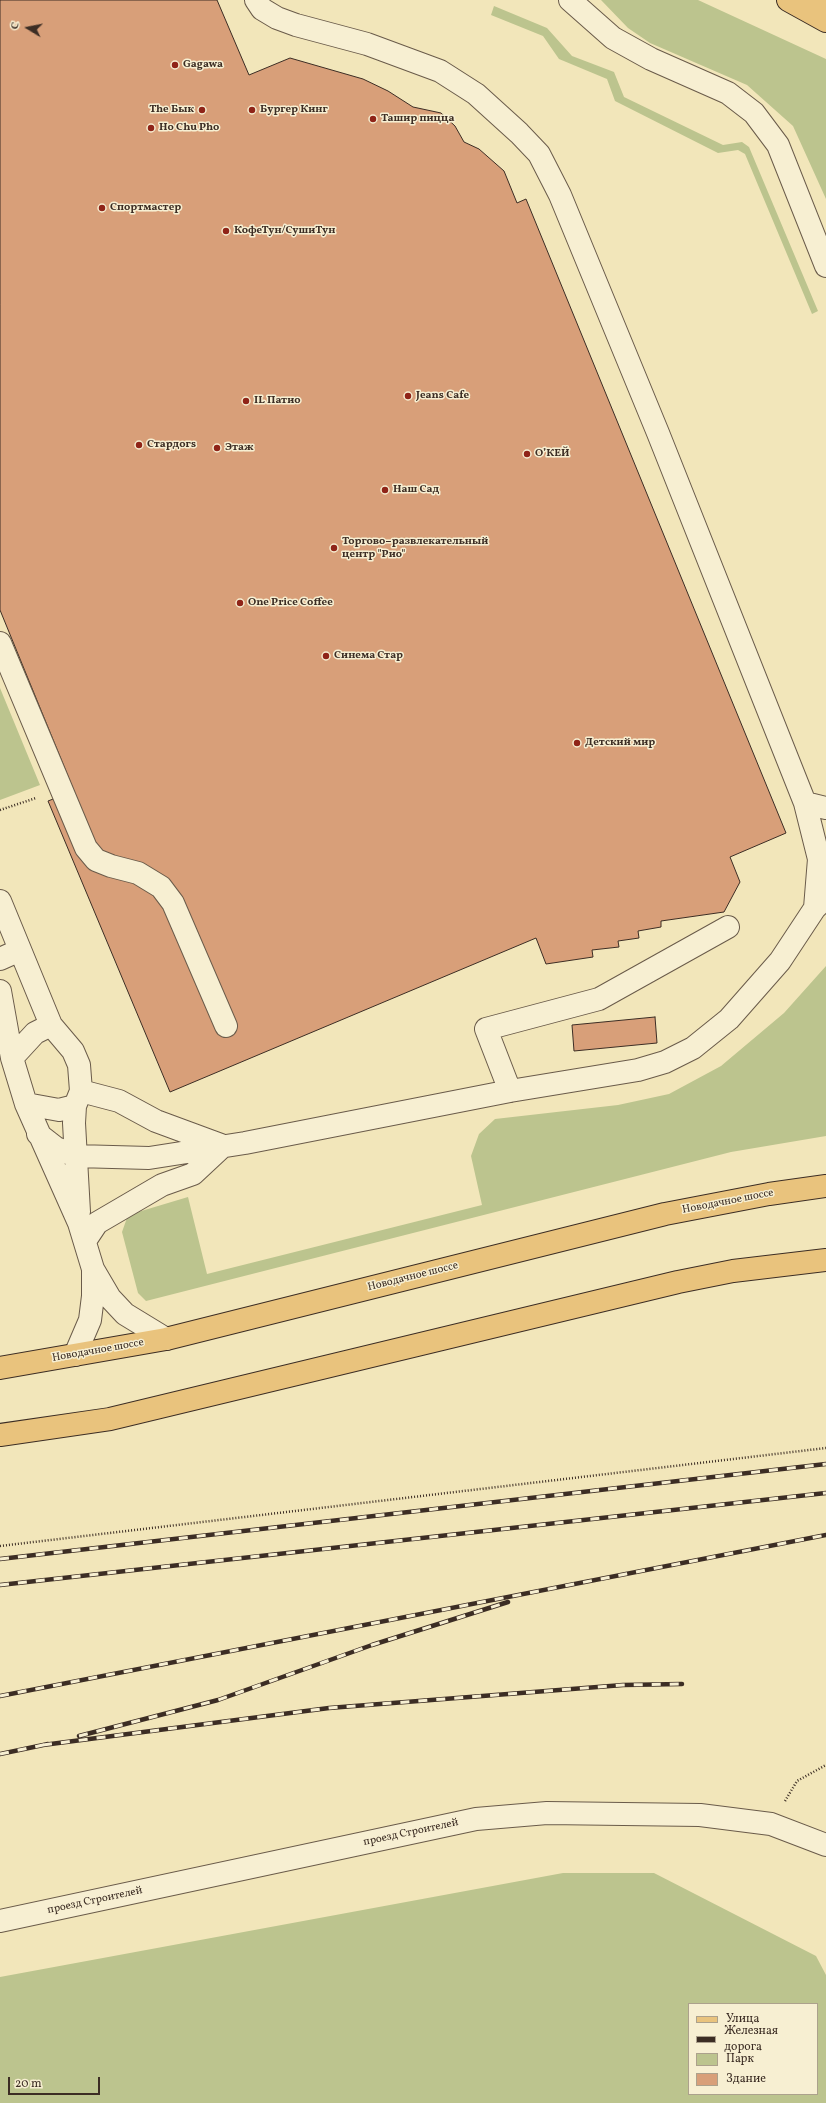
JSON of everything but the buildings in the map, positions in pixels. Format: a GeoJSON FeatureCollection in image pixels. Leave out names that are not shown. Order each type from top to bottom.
{"type":"FeatureCollection","features":[{"type":"Feature","properties":{"kind":"main road"},"geometry":{"type":"LineString","coordinates":[[788,0],[826,22]]}},
{"type":"Feature","properties":{"kind":"main road"},"geometry":{"type":"LineString","coordinates":[[819,0],[826,2]]}},
{"type":"Feature","properties":{"kind":"main road","name":"Новодачное шоссе"},"geometry":{"type":"LineString","coordinates":[[0,1368],[166,1339],[665,1214],[769,1194],[826,1186]]}},
{"type":"Feature","properties":{"kind":"main road"},"geometry":{"type":"LineString","coordinates":[[0,1435],[110,1419],[678,1282],[732,1271],[826,1260]]}},
{"type":"Feature","properties":{"kind":"street"},"geometry":{"type":"LineString","coordinates":[[38,1134],[56,1148],[76,1156],[149,1158],[223,1146],[510,1091],[638,1070],[665,1062],[692,1048],[729,1019],[757,989],[780,961],[821,903],[819,859],[805,803],[655,426],[560,195],[539,154],[520,133],[476,94],[440,71],[367,44],[296,25],[277,18],[262,9],[256,0]]}},
{"type":"Feature","properties":{"kind":"street"},"geometry":{"type":"LineString","coordinates":[[570,0],[613,38],[650,59],[728,93],[754,113],[778,145],[826,266]]}},
{"type":"Feature","properties":{"kind":"street"},"geometry":{"type":"LineString","coordinates":[[0,643],[86,848],[96,860],[111,866],[138,873],[161,887],[173,903],[226,1026]]}},
{"type":"Feature","properties":{"kind":"street"},"geometry":{"type":"LineString","coordinates":[[805,803],[826,808]]}},
{"type":"Feature","properties":{"kind":"street"},"geometry":{"type":"LineString","coordinates":[[0,901],[10,955],[51,1025],[73,1051],[79,1065],[78,1099],[74,1123],[82,1232]]}},
{"type":"Feature","properties":{"kind":"street"},"geometry":{"type":"LineString","coordinates":[[510,1091],[486,1029],[599,999],[728,927]]}},
{"type":"Feature","properties":{"kind":"street"},"geometry":{"type":"LineString","coordinates":[[0,991],[12,1058],[26,1104],[82,1232],[93,1269],[110,1298],[125,1314],[166,1339]]}},
{"type":"Feature","properties":{"kind":"street"},"geometry":{"type":"LineString","coordinates":[[12,1058],[35,1033],[51,1025]]}},
{"type":"Feature","properties":{"kind":"street"},"geometry":{"type":"LineString","coordinates":[[26,1104],[59,1110],[78,1099],[119,1101],[156,1121],[223,1146]]}},
{"type":"Feature","properties":{"kind":"street"},"geometry":{"type":"LineString","coordinates":[[82,1232],[162,1185],[193,1174],[223,1146]]}},
{"type":"Feature","properties":{"kind":"street"},"geometry":{"type":"LineString","coordinates":[[75,1355],[90,1320],[93,1296],[93,1269]]}},
{"type":"Feature","properties":{"kind":"street","name":"проезд Строителей"},"geometry":{"type":"LineString","coordinates":[[0,1921],[476,1819],[547,1813],[700,1815],[771,1824],[826,1845]]}},
{"type":"Feature","properties":{"kind":"path"},"geometry":{"type":"LineString","coordinates":[[0,810],[61,790]]}},
{"type":"Feature","properties":{"kind":"path"},"geometry":{"type":"LineString","coordinates":[[0,1546],[826,1448]]}},
{"type":"Feature","properties":{"kind":"path"},"geometry":{"type":"LineString","coordinates":[[771,1824],[797,1781],[826,1765]]}},
{"type":"Feature","properties":{"kind":"green space"},"geometry":{"type":"Polygon","coordinates":[[[601,0],[698,0],[826,59],[826,199],[793,126],[747,85],[650,43],[628,28],[601,0]]]}},
{"type":"Feature","properties":{"kind":"green space"},"geometry":{"type":"Polygon","coordinates":[[[494,6],[547,28],[572,56],[614,72],[624,97],[723,145],[742,142],[749,147],[818,311],[812,314],[745,154],[738,150],[718,153],[615,101],[607,79],[559,59],[543,36],[491,15],[494,6]]]}},
{"type":"Feature","properties":{"kind":"green space"},"geometry":{"type":"Polygon","coordinates":[[[0,688],[40,785],[0,800],[0,688]]]}},
{"type":"Feature","properties":{"kind":"green space"},"geometry":{"type":"Polygon","coordinates":[[[826,966],[826,1136],[731,1152],[146,1301],[138,1293],[122,1232],[128,1215],[188,1197],[207,1274],[482,1205],[471,1156],[479,1134],[495,1119],[618,1105],[669,1094],[721,1066],[784,1013],[826,966]]]}},
{"type":"Feature","properties":{"kind":"green space"},"geometry":{"type":"Polygon","coordinates":[[[563,1873],[654,1873],[816,1956],[826,1975],[826,2103],[0,2103],[0,1977],[563,1873]]]}},
{"type":"Feature","properties":{"kind":"railway"},"geometry":{"type":"LineString","coordinates":[[0,1559],[826,1464]]}},
{"type":"Feature","properties":{"kind":"railway"},"geometry":{"type":"LineString","coordinates":[[0,1585],[826,1493]]}},
{"type":"Feature","properties":{"kind":"railway"},"geometry":{"type":"LineString","coordinates":[[0,1696],[826,1535]]}},
{"type":"Feature","properties":{"kind":"railway"},"geometry":{"type":"LineString","coordinates":[[79,1736],[218,1700],[372,1645],[508,1602]]}},
{"type":"Feature","properties":{"kind":"railway"},"geometry":{"type":"LineString","coordinates":[[43,1745],[329,1708],[623,1685],[682,1684]]}},
{"type":"Feature","properties":{"kind":"railway"},"geometry":{"type":"LineString","coordinates":[[0,1754],[48,1744]]}},
{"type":"Feature","properties":{"kind":"place","name":"Gagawa"},"geometry":{"type":"Point","coordinates":[175,65]}},
{"type":"Feature","properties":{"kind":"place","name":"The Бык"},"geometry":{"type":"Point","coordinates":[202,110]}},
{"type":"Feature","properties":{"kind":"place","name":"Бургер Кинг"},"geometry":{"type":"Point","coordinates":[252,110]}},
{"type":"Feature","properties":{"kind":"place","name":"Ташир пицца"},"geometry":{"type":"Point","coordinates":[373,119]}},
{"type":"Feature","properties":{"kind":"place","name":"Ho Chu Pho"},"geometry":{"type":"Point","coordinates":[151,128]}},
{"type":"Feature","properties":{"kind":"place","name":"Спортмастер"},"geometry":{"type":"Point","coordinates":[102,208]}},
{"type":"Feature","properties":{"kind":"place","name":"КофеТун/СушиТун"},"geometry":{"type":"Point","coordinates":[226,231]}},
{"type":"Feature","properties":{"kind":"place","name":"Jeans Cafe"},"geometry":{"type":"Point","coordinates":[408,396]}},
{"type":"Feature","properties":{"kind":"place","name":"IL Патио"},"geometry":{"type":"Point","coordinates":[246,401]}},
{"type":"Feature","properties":{"kind":"place","name":"Стардогs"},"geometry":{"type":"Point","coordinates":[139,445]}},
{"type":"Feature","properties":{"kind":"place","name":"Этаж"},"geometry":{"type":"Point","coordinates":[217,448]}},
{"type":"Feature","properties":{"kind":"place","name":"О’КЕЙ"},"geometry":{"type":"Point","coordinates":[527,454]}},
{"type":"Feature","properties":{"kind":"place","name":"Наш Сад"},"geometry":{"type":"Point","coordinates":[385,490]}},
{"type":"Feature","properties":{"kind":"place","name":"Торгово–развлекательный центр \"Рио\""},"geometry":{"type":"Point","coordinates":[334,548]}},
{"type":"Feature","properties":{"kind":"place","name":"One Price Coffee"},"geometry":{"type":"Point","coordinates":[240,603]}},
{"type":"Feature","properties":{"kind":"place","name":"Синема Стар"},"geometry":{"type":"Point","coordinates":[326,656]}},
{"type":"Feature","properties":{"kind":"place","name":"Детский мир"},"geometry":{"type":"Point","coordinates":[577,743]}}]}
